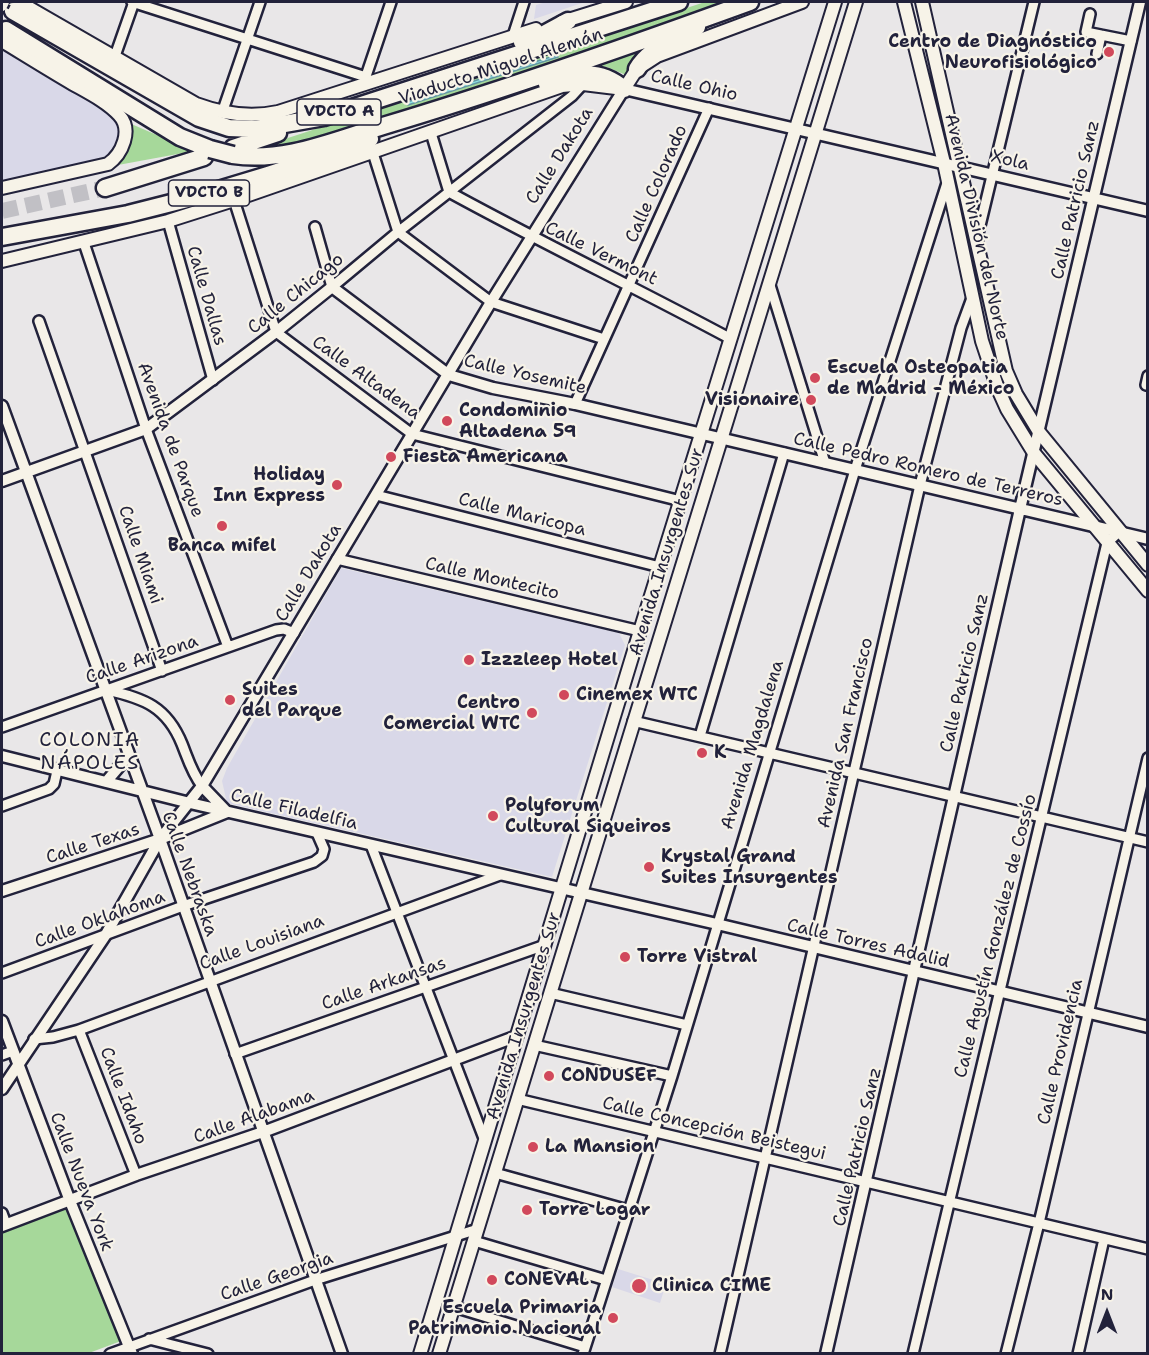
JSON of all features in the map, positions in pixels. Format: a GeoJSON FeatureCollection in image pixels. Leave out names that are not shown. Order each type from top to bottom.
{"type":"FeatureCollection","features":[{"type":"Feature","properties":{"kind":"highway","name":"Viaducto Miguel Alemán"},"geometry":{"type":"LineString","coordinates":[[9,5],[182,110],[216,125],[256,129],[324,117],[679,2]]}},
{"type":"Feature","properties":{"kind":"highway","name":"Viaducto Miguel Alemán"},"geometry":{"type":"LineString","coordinates":[[4,36],[87,80],[207,153],[233,152],[256,157],[291,153],[459,102],[750,2]]}},
{"type":"Feature","properties":{"kind":"highway"},"geometry":{"type":"LineString","coordinates":[[638,69],[650,53],[684,36],[714,15]]}},
{"type":"Feature","properties":{"kind":"highway"},"geometry":{"type":"LineString","coordinates":[[371,100],[408,80],[535,37],[568,21]]}},
{"type":"Feature","properties":{"kind":"highway"},"geometry":{"type":"LineString","coordinates":[[459,102],[477,103],[495,100],[563,79],[590,75],[609,78],[624,89]]}},
{"type":"Feature","properties":{"kind":"highway"},"geometry":{"type":"LineString","coordinates":[[87,80],[99,99],[121,100]]}},
{"type":"Feature","properties":{"kind":"highway"},"geometry":{"type":"LineString","coordinates":[[233,152],[324,117]]}},
{"type":"Feature","properties":{"kind":"highway","name":"VDCTO B"},"geometry":{"type":"LineString","coordinates":[[2,237],[128,214],[204,194],[354,147],[388,131],[407,118]]}},
{"type":"Feature","properties":{"kind":"highway","name":"VDCTO B"},"geometry":{"type":"LineString","coordinates":[[105,188],[207,153]]}},
{"type":"Feature","properties":{"kind":"main road","name":"Viaducto Miguel Alemán"},"geometry":{"type":"LineString","coordinates":[[9,5],[115,56],[196,104],[222,113],[241,116],[269,114],[364,80],[626,2]]}},
{"type":"Feature","properties":{"kind":"main road"},"geometry":{"type":"LineString","coordinates":[[638,69],[657,57],[802,2]]}},
{"type":"Feature","properties":{"kind":"main road","name":"Avenida Insurgentes Sur"},"geometry":{"type":"LineString","coordinates":[[420,1353],[835,2]]}},
{"type":"Feature","properties":{"kind":"main road","name":"Avenida Insurgentes Sur"},"geometry":{"type":"LineString","coordinates":[[441,1353],[580,893],[856,2]]}},
{"type":"Feature","properties":{"kind":"main road","name":"Avenida División del Norte"},"geometry":{"type":"LineString","coordinates":[[904,2],[944,163],[982,341],[998,389],[1007,409],[1034,453],[1148,591]]}},
{"type":"Feature","properties":{"kind":"main road","name":"Avenida División del Norte"},"geometry":{"type":"LineString","coordinates":[[922,2],[1006,371],[1016,394],[1038,432],[1148,565]]}},
{"type":"Feature","properties":{"kind":"main road","name":"Viaducto Miguel Alemán"},"geometry":{"type":"LineString","coordinates":[[2,188],[103,165],[116,158],[124,143],[124,126],[121,116],[4,36]]}},
{"type":"Feature","properties":{"kind":"main road","name":"Calle Dakota"},"geometry":{"type":"LineString","coordinates":[[624,89],[638,69]]}},
{"type":"Feature","properties":{"kind":"main road","name":"Viaducto Miguel Alemán"},"geometry":{"type":"LineString","coordinates":[[2,261],[168,221],[562,87],[583,84]]}},
{"type":"Feature","properties":{"kind":"main road","name":"Calle Ohio"},"geometry":{"type":"LineString","coordinates":[[583,84],[624,89]]}},
{"type":"Feature","properties":{"kind":"street"},"geometry":{"type":"LineString","coordinates":[[115,56],[133,2],[364,80],[391,2]]}},
{"type":"Feature","properties":{"kind":"street"},"geometry":{"type":"LineString","coordinates":[[222,113],[260,2]]}},
{"type":"Feature","properties":{"kind":"street"},"geometry":{"type":"LineString","coordinates":[[513,36],[524,2]]}},
{"type":"Feature","properties":{"kind":"street"},"geometry":{"type":"LineString","coordinates":[[976,240],[1034,2]]}},
{"type":"Feature","properties":{"kind":"street","name":"Calle Patricio Sanz"},"geometry":{"type":"LineString","coordinates":[[826,1353],[867,1183],[1020,509],[1140,2]]}},
{"type":"Feature","properties":{"kind":"street"},"geometry":{"type":"LineString","coordinates":[[1090,14],[1086,32],[1131,41]]}},
{"type":"Feature","properties":{"kind":"street"},"geometry":{"type":"LineString","coordinates":[[1097,54],[1101,35]]}},
{"type":"Feature","properties":{"kind":"street","name":"Calle Chicago"},"geometry":{"type":"LineString","coordinates":[[2,481],[146,429],[276,332],[398,232],[572,96],[583,84]]}},
{"type":"Feature","properties":{"kind":"street","name":"Calle Ohio"},"geometry":{"type":"LineString","coordinates":[[624,89],[796,128]]}},
{"type":"Feature","properties":{"kind":"street","name":"Calle Dakota"},"geometry":{"type":"LineString","coordinates":[[2,1089],[105,936],[160,839],[202,786],[491,302],[624,89]]}},
{"type":"Feature","properties":{"kind":"street","name":"Calle Colorado"},"geometry":{"type":"LineString","coordinates":[[575,404],[709,108]]}},
{"type":"Feature","properties":{"kind":"street","name":"Xola"},"geometry":{"type":"LineString","coordinates":[[796,128],[1148,211]]}},
{"type":"Feature","properties":{"kind":"street"},"geometry":{"type":"LineString","coordinates":[[431,133],[449,192]]}},
{"type":"Feature","properties":{"kind":"street"},"geometry":{"type":"LineString","coordinates":[[373,153],[398,232],[491,302],[604,339]]}},
{"type":"Feature","properties":{"kind":"street","name":"Avenida Magdalena"},"geometry":{"type":"LineString","coordinates":[[584,1350],[672,1076],[855,470],[948,181]]}},
{"type":"Feature","properties":{"kind":"street","name":"Calle Vermont"},"geometry":{"type":"LineString","coordinates":[[449,192],[531,237],[630,285],[731,339]]}},
{"type":"Feature","properties":{"kind":"street"},"geometry":{"type":"LineString","coordinates":[[234,200],[276,332]]}},
{"type":"Feature","properties":{"kind":"street","name":"Calle Dallas"},"geometry":{"type":"LineString","coordinates":[[168,221],[213,380]]}},
{"type":"Feature","properties":{"kind":"street"},"geometry":{"type":"LineString","coordinates":[[315,227],[332,287]]}},
{"type":"Feature","properties":{"kind":"street","name":"Avenida de Parque"},"geometry":{"type":"LineString","coordinates":[[84,243],[146,429],[228,647]]}},
{"type":"Feature","properties":{"kind":"street"},"geometry":{"type":"LineString","coordinates":[[769,281],[825,463]]}},
{"type":"Feature","properties":{"kind":"street","name":"Calle Yosemite"},"geometry":{"type":"LineString","coordinates":[[332,287],[449,375],[702,434]]}},
{"type":"Feature","properties":{"kind":"street","name":"Avenida San Francisco"},"geometry":{"type":"LineString","coordinates":[[720,1353],[920,485],[961,328],[972,298]]}},
{"type":"Feature","properties":{"kind":"street","name":"Calle Miami"},"geometry":{"type":"LineString","coordinates":[[39,321],[87,451],[162,671]]}},
{"type":"Feature","properties":{"kind":"street","name":"Calle Altadena"},"geometry":{"type":"LineString","coordinates":[[276,332],[412,434],[681,501]]}},
{"type":"Feature","properties":{"kind":"street","name":"Calle Nebraska"},"geometry":{"type":"LineString","coordinates":[[2,406],[160,839],[342,1353]]}},
{"type":"Feature","properties":{"kind":"street","name":"Calle Pedro Romero de Terreros"},"geometry":{"type":"LineString","coordinates":[[702,434],[1148,539]]}},
{"type":"Feature","properties":{"kind":"street"},"geometry":{"type":"LineString","coordinates":[[700,736],[784,453]]}},
{"type":"Feature","properties":{"kind":"street","name":"Calle Maricopa"},"geometry":{"type":"LineString","coordinates":[[376,495],[660,567]]}},
{"type":"Feature","properties":{"kind":"street"},"geometry":{"type":"LineString","coordinates":[[1107,543],[1119,532]]}},
{"type":"Feature","properties":{"kind":"street","name":"Calle Agustín González de Cossío"},"geometry":{"type":"LineString","coordinates":[[913,1353],[1107,543]]}},
{"type":"Feature","properties":{"kind":"street","name":"Calle Montecito"},"geometry":{"type":"LineString","coordinates":[[337,559],[640,631]]}},
{"type":"Feature","properties":{"kind":"street","name":"Calle Arizona"},"geometry":{"type":"LineString","coordinates":[[2,725],[276,630],[284,629],[294,633]]}},
{"type":"Feature","properties":{"kind":"street"},"geometry":{"type":"LineString","coordinates":[[106,690],[144,700],[165,716],[181,741],[192,772],[202,786],[228,812]]}},
{"type":"Feature","properties":{"kind":"street"},"geometry":{"type":"LineString","coordinates":[[633,721],[1148,842]]}},
{"type":"Feature","properties":{"kind":"street"},"geometry":{"type":"LineString","coordinates":[[106,782],[129,755]]}},
{"type":"Feature","properties":{"kind":"street","name":"Calle Filadelfia"},"geometry":{"type":"LineString","coordinates":[[2,756],[190,803],[580,893]]}},
{"type":"Feature","properties":{"kind":"street","name":"Calle Providencia"},"geometry":{"type":"LineString","coordinates":[[1006,1353],[1039,1223],[1148,759]]}},
{"type":"Feature","properties":{"kind":"street"},"geometry":{"type":"LineString","coordinates":[[2,806],[49,789],[54,784],[57,771]]}},
{"type":"Feature","properties":{"kind":"street","name":"Calle Texas"},"geometry":{"type":"LineString","coordinates":[[2,891],[160,839],[228,812]]}},
{"type":"Feature","properties":{"kind":"street","name":"Calle Oklahoma"},"geometry":{"type":"LineString","coordinates":[[2,973],[183,906],[314,862],[322,856],[324,849],[317,833]]}},
{"type":"Feature","properties":{"kind":"street"},"geometry":{"type":"LineString","coordinates":[[371,845],[485,1142]]}},
{"type":"Feature","properties":{"kind":"street","name":"Calle Louisiana"},"geometry":{"type":"LineString","coordinates":[[34,1039],[79,1030],[209,980],[500,875]]}},
{"type":"Feature","properties":{"kind":"street","name":"Calle Torres Adalid"},"geometry":{"type":"LineString","coordinates":[[580,893],[1148,1027]]}},
{"type":"Feature","properties":{"kind":"street","name":"Calle Arkansas"},"geometry":{"type":"LineString","coordinates":[[235,1054],[544,945]]}},
{"type":"Feature","properties":{"kind":"street"},"geometry":{"type":"LineString","coordinates":[[550,993],[687,1025]]}},
{"type":"Feature","properties":{"kind":"street","name":"Calle Nueva York"},"geometry":{"type":"LineString","coordinates":[[2,1021],[70,1201],[131,1350]]}},
{"type":"Feature","properties":{"kind":"street","name":"Calle Idaho"},"geometry":{"type":"LineString","coordinates":[[79,1030],[136,1175]]}},
{"type":"Feature","properties":{"kind":"street","name":"Calle Alabama"},"geometry":{"type":"LineString","coordinates":[[4,1225],[136,1175],[263,1132],[517,1036]]}},
{"type":"Feature","properties":{"kind":"street"},"geometry":{"type":"LineString","coordinates":[[534,1045],[672,1076]]}},
{"type":"Feature","properties":{"kind":"street"},"geometry":{"type":"LineString","coordinates":[[2,1055],[13,1051]]}},
{"type":"Feature","properties":{"kind":"street","name":"Calle Concepción Beistegui"},"geometry":{"type":"LineString","coordinates":[[517,1099],[1148,1249]]}},
{"type":"Feature","properties":{"kind":"street"},"geometry":{"type":"LineString","coordinates":[[495,1173],[628,1209]]}},
{"type":"Feature","properties":{"kind":"street"},"geometry":{"type":"LineString","coordinates":[[2,1213],[4,1225]]}},
{"type":"Feature","properties":{"kind":"street"},"geometry":{"type":"LineString","coordinates":[[476,1235],[606,1280]]}},
{"type":"Feature","properties":{"kind":"street","name":"Calle Georgia"},"geometry":{"type":"LineString","coordinates":[[110,1353],[131,1350],[149,1339],[315,1280],[456,1236],[476,1235]]}},
{"type":"Feature","properties":{"kind":"street"},"geometry":{"type":"LineString","coordinates":[[1078,1353],[1104,1239]]}},
{"type":"Feature","properties":{"kind":"street"},"geometry":{"type":"LineString","coordinates":[[454,1307],[584,1350]]}},
{"type":"Feature","properties":{"kind":"street"},"geometry":{"type":"LineString","coordinates":[[149,1339],[208,1353]]}},
{"type":"Feature","properties":{"kind":"shaded area"},"geometry":{"type":"Polygon","coordinates":[[[546,2],[585,2],[534,19],[536,5],[546,2]]]}},
{"type":"Feature","properties":{"kind":"shaded area"},"geometry":{"type":"Polygon","coordinates":[[[2,46],[112,113],[120,128],[115,146],[107,156],[2,183],[2,46]]]}},
{"type":"Feature","properties":{"kind":"shaded area"},"geometry":{"type":"Polygon","coordinates":[[[341,568],[619,633],[625,645],[552,877],[227,803],[222,781],[227,768],[341,568]]]}},
{"type":"Feature","properties":{"kind":"shaded area","name":"Clinica CIME"},"geometry":{"type":"Polygon","coordinates":[[[618,1269],[666,1284],[660,1303],[612,1287],[618,1269]]]}},
{"type":"Feature","properties":{"kind":"green space"},"geometry":{"type":"Polygon","coordinates":[[[705,2],[729,2],[652,31],[303,143],[282,148],[248,151],[705,2]]]}},
{"type":"Feature","properties":{"kind":"green space"},"geometry":{"type":"Polygon","coordinates":[[[644,48],[626,75],[607,67],[590,65],[644,48]]]}},
{"type":"Feature","properties":{"kind":"green space"},"geometry":{"type":"Polygon","coordinates":[[[129,123],[194,151],[118,165],[129,146],[131,135],[129,123]]]}},
{"type":"Feature","properties":{"kind":"green space"},"geometry":{"type":"Polygon","coordinates":[[[71,1204],[121,1341],[89,1353],[2,1354],[2,1230],[71,1204]]]}},
{"type":"Feature","properties":{"kind":"water"},"geometry":{"type":"Polygon","coordinates":[[[557,55],[558,57],[408,105],[407,102],[557,55]]]}},
{"type":"Feature","properties":{"kind":"tunnel"},"geometry":{"type":"LineString","coordinates":[[2,211],[105,188]]}},
{"type":"Feature","properties":{"kind":"place","name":"Centro de Diagnóstico Neurofisiológico"},"geometry":{"type":"Point","coordinates":[1109,52]}},
{"type":"Feature","properties":{"kind":"place","name":"Escuela Osteopatia de Madrid - México"},"geometry":{"type":"Point","coordinates":[815,378]}},
{"type":"Feature","properties":{"kind":"place","name":"Visionaire"},"geometry":{"type":"Point","coordinates":[811,400]}},
{"type":"Feature","properties":{"kind":"place","name":"Condominio Altadena 59"},"geometry":{"type":"Point","coordinates":[447,421]}},
{"type":"Feature","properties":{"kind":"place","name":"Fiesta Americana"},"geometry":{"type":"Point","coordinates":[391,457]}},
{"type":"Feature","properties":{"kind":"place","name":"Holiday Inn Express"},"geometry":{"type":"Point","coordinates":[337,485]}},
{"type":"Feature","properties":{"kind":"place","name":"Banca mifel"},"geometry":{"type":"Point","coordinates":[222,526]}},
{"type":"Feature","properties":{"kind":"place","name":"Izzzleep Hotel"},"geometry":{"type":"Point","coordinates":[469,660]}},
{"type":"Feature","properties":{"kind":"place","name":"Cinemex WTC"},"geometry":{"type":"Point","coordinates":[564,695]}},
{"type":"Feature","properties":{"kind":"place","name":"Suites del Parque"},"geometry":{"type":"Point","coordinates":[230,700]}},
{"type":"Feature","properties":{"kind":"place","name":"Centro Comercial WTC"},"geometry":{"type":"Point","coordinates":[532,713]}},
{"type":"Feature","properties":{"kind":"place","name":"K"},"geometry":{"type":"Point","coordinates":[702,753]}},
{"type":"Feature","properties":{"kind":"place","name":"Polyforum Cultural Siqueiros"},"geometry":{"type":"Point","coordinates":[493,816]}},
{"type":"Feature","properties":{"kind":"place","name":"Krystal Grand Suites Insurgentes"},"geometry":{"type":"Point","coordinates":[649,867]}},
{"type":"Feature","properties":{"kind":"place","name":"Torre Vistral"},"geometry":{"type":"Point","coordinates":[625,957]}},
{"type":"Feature","properties":{"kind":"place","name":"CONDUSEF"},"geometry":{"type":"Point","coordinates":[549,1076]}},
{"type":"Feature","properties":{"kind":"place","name":"La Mansion"},"geometry":{"type":"Point","coordinates":[533,1147]}},
{"type":"Feature","properties":{"kind":"place","name":"Torre Logar"},"geometry":{"type":"Point","coordinates":[527,1210]}},
{"type":"Feature","properties":{"kind":"place","name":"CONEVAL"},"geometry":{"type":"Point","coordinates":[492,1280]}},
{"type":"Feature","properties":{"kind":"place","name":"Clinica CIME"},"geometry":{"type":"Point","coordinates":[639,1286]}},
{"type":"Feature","properties":{"kind":"place","name":"Escuela Primaria Patrimonio Nacional"},"geometry":{"type":"Point","coordinates":[613,1318]}},
{"type":"Feature","properties":{"kind":"district","name":"COLONIA NÁPOLES"},"geometry":{"type":"Point","coordinates":[90,752]}}]}
